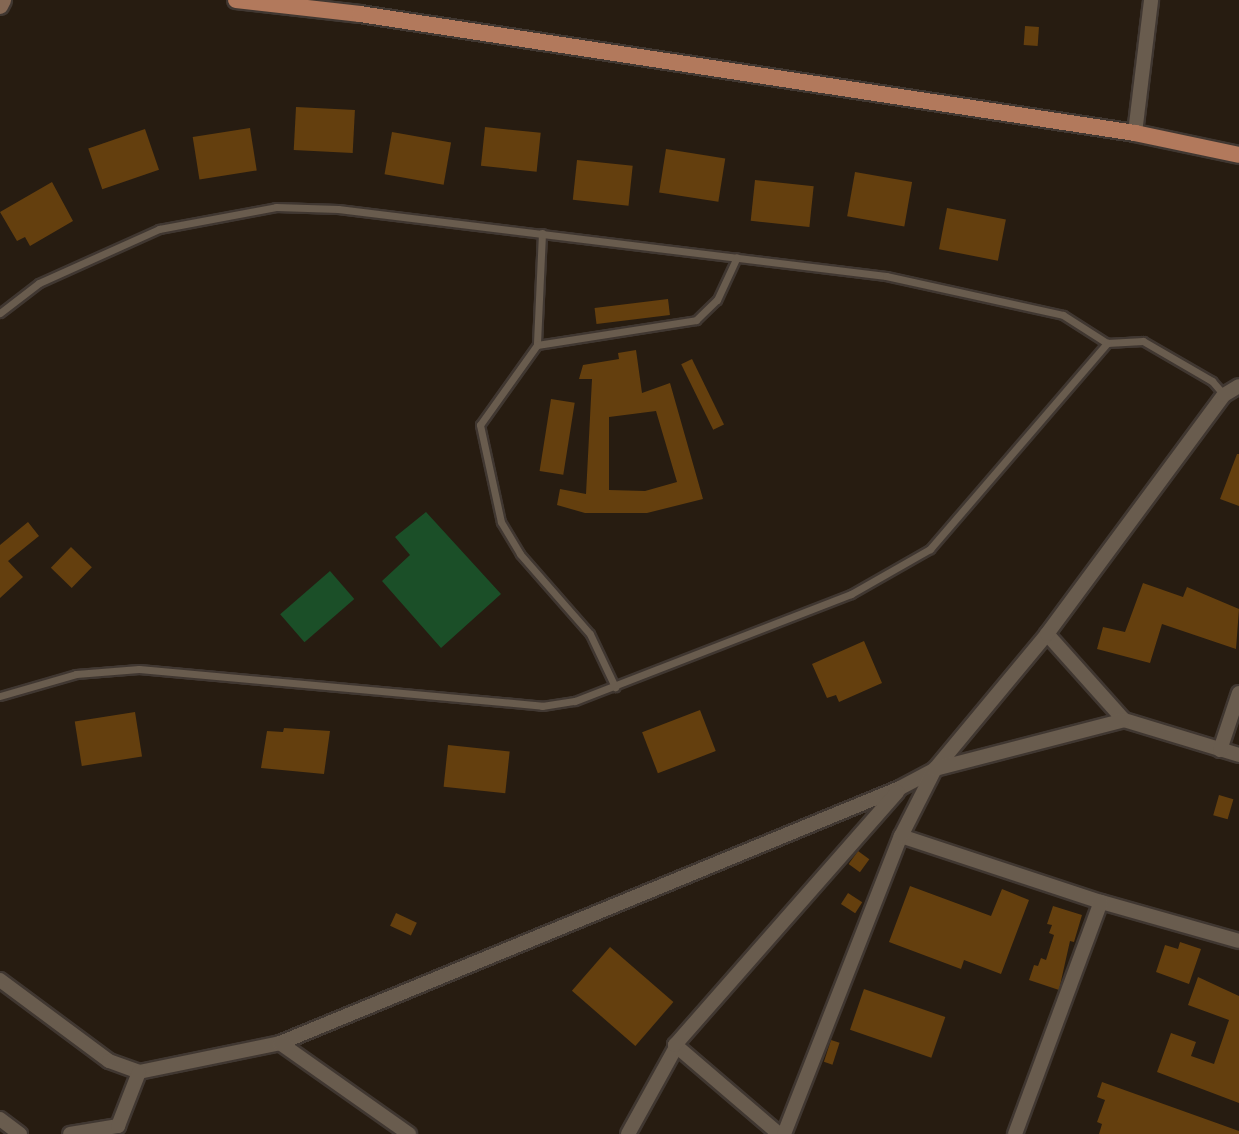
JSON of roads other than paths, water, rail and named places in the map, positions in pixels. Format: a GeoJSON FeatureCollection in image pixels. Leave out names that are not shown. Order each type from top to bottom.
{"type":"FeatureCollection","features":[{"type":"Feature","properties":{"kind":"highway"},"geometry":{"type":"LineString","coordinates":[[236,0],[360,14],[1135,133],[1239,155]]}},
{"type":"Feature","properties":{"kind":"main road"},"geometry":{"type":"LineString","coordinates":[[0,6],[3,0]]}},
{"type":"Feature","properties":{"kind":"street"},"geometry":{"type":"LineString","coordinates":[[1135,133],[1151,0]]}},
{"type":"Feature","properties":{"kind":"street"},"geometry":{"type":"LineString","coordinates":[[784,1134],[901,836],[935,769],[1047,634],[1224,395],[1239,386]]}},
{"type":"Feature","properties":{"kind":"street"},"geometry":{"type":"LineString","coordinates":[[1047,634],[1124,720],[1239,755]]}},
{"type":"Feature","properties":{"kind":"street"},"geometry":{"type":"LineString","coordinates":[[1220,750],[1239,693]]}},
{"type":"Feature","properties":{"kind":"street"},"geometry":{"type":"LineString","coordinates":[[0,980],[109,1061],[139,1072],[280,1043],[900,788],[935,769],[1124,720]]}},
{"type":"Feature","properties":{"kind":"street"},"geometry":{"type":"LineString","coordinates":[[628,1134],[676,1047],[900,788]]}},
{"type":"Feature","properties":{"kind":"street"},"geometry":{"type":"LineString","coordinates":[[901,836],[1101,902],[1239,941]]}},
{"type":"Feature","properties":{"kind":"street"},"geometry":{"type":"LineString","coordinates":[[1015,1134],[1101,902]]}},
{"type":"Feature","properties":{"kind":"street"},"geometry":{"type":"LineString","coordinates":[[280,1043],[409,1134]]}},
{"type":"Feature","properties":{"kind":"street"},"geometry":{"type":"LineString","coordinates":[[676,1047],[779,1134]]}},
{"type":"Feature","properties":{"kind":"street"},"geometry":{"type":"LineString","coordinates":[[70,1134],[118,1126],[139,1072]]}},
{"type":"Feature","properties":{"kind":"street"},"geometry":{"type":"LineString","coordinates":[[0,1119],[20,1134]]}},
{"type":"Feature","properties":{"kind":"lane"},"geometry":{"type":"LineString","coordinates":[[0,313],[39,283],[97,254],[159,229],[215,216],[276,207],[338,209],[886,276],[1063,315],[1107,343],[1143,341],[1212,381],[1224,395]]}},
{"type":"Feature","properties":{"kind":"lane"},"geometry":{"type":"LineString","coordinates":[[542,233],[537,345],[480,425],[501,522],[520,554],[590,634],[615,687]]}},
{"type":"Feature","properties":{"kind":"lane"},"geometry":{"type":"LineString","coordinates":[[537,345],[696,320],[717,300],[737,257]]}},
{"type":"Feature","properties":{"kind":"lane"},"geometry":{"type":"LineString","coordinates":[[0,696],[76,674],[140,669],[542,706],[575,701],[851,594],[930,549],[1107,343]]}}]}
